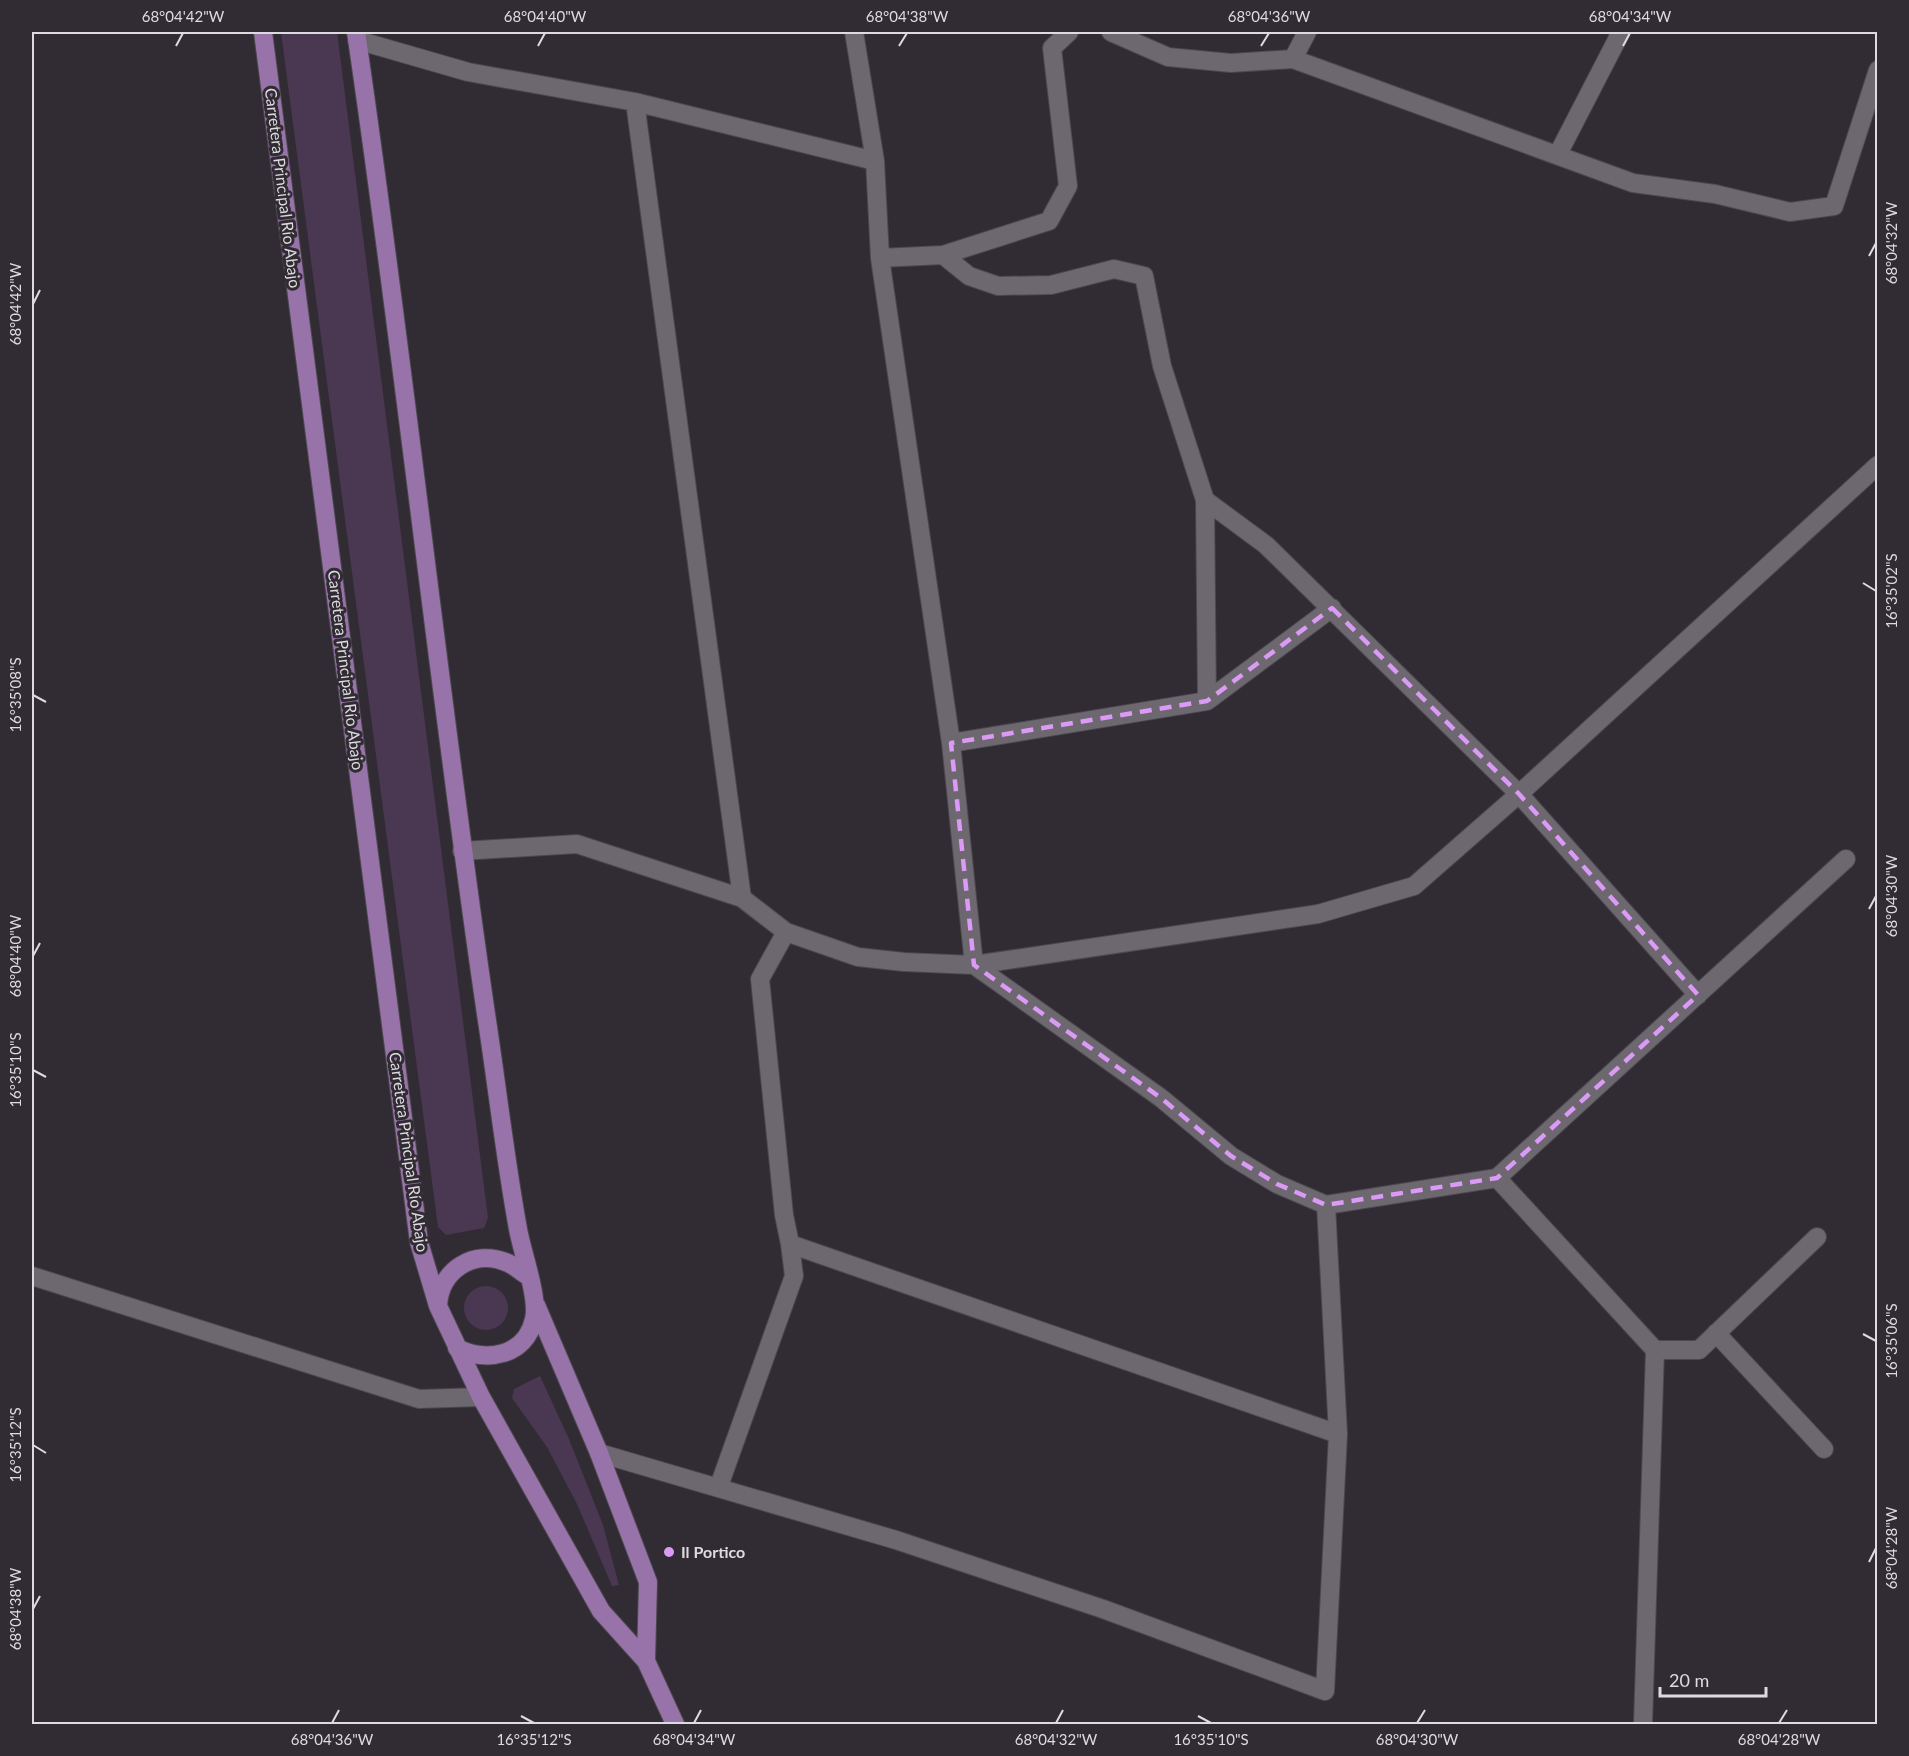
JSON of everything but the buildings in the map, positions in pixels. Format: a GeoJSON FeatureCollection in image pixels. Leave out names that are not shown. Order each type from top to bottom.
{"type":"FeatureCollection","features":[{"type":"Feature","properties":{"kind":"main road","name":"Carretera Principal Río Abajo"},"geometry":{"type":"LineString","coordinates":[[263,32],[419,1242],[438,1306]]}},
{"type":"Feature","properties":{"kind":"main road"},"geometry":{"type":"LineString","coordinates":[[356,36],[462,851],[518,1229],[536,1303],[599,1453],[648,1582],[646,1661]]}},
{"type":"Feature","properties":{"kind":"main road"},"geometry":{"type":"LineString","coordinates":[[528,1276],[509,1264],[493,1259],[475,1259],[460,1265],[447,1276],[439,1290],[438,1306],[481,1397],[601,1611],[646,1661],[675,1725]]}},
{"type":"Feature","properties":{"kind":"main road"},"geometry":{"type":"LineString","coordinates":[[457,1348],[471,1356],[487,1358],[517,1347],[528,1334],[534,1320],[536,1303]]}},
{"type":"Feature","properties":{"kind":"street"},"geometry":{"type":"LineString","coordinates":[[854,32],[875,161],[880,258],[951,743],[974,965],[1161,1098],[1231,1156],[1276,1184],[1326,1205],[1497,1178],[1845,859]]}},
{"type":"Feature","properties":{"kind":"street"},"geometry":{"type":"LineString","coordinates":[[880,258],[943,255],[1049,221],[1068,186],[1052,48],[1069,32]]}},
{"type":"Feature","properties":{"kind":"street"},"geometry":{"type":"LineString","coordinates":[[1111,32],[1168,57],[1231,63],[1293,60],[1633,183],[1715,194],[1790,212],[1834,206],[1878,70]]}},
{"type":"Feature","properties":{"kind":"street"},"geometry":{"type":"LineString","coordinates":[[1293,60],[1307,32]]}},
{"type":"Feature","properties":{"kind":"street"},"geometry":{"type":"LineString","coordinates":[[1558,154],[1621,32]]}},
{"type":"Feature","properties":{"kind":"street"},"geometry":{"type":"LineString","coordinates":[[356,36],[468,72],[635,102],[875,161]]}},
{"type":"Feature","properties":{"kind":"street"},"geometry":{"type":"LineString","coordinates":[[635,102],[742,898]]}},
{"type":"Feature","properties":{"kind":"street"},"geometry":{"type":"LineString","coordinates":[[943,255],[969,276],[998,286],[1051,285],[1113,269],[1144,276],[1162,366],[1205,500],[1207,701]]}},
{"type":"Feature","properties":{"kind":"street"},"geometry":{"type":"LineString","coordinates":[[462,851],[577,844],[742,898],[786,932],[858,957],[974,965],[1318,914],[1414,886],[1519,794],[1878,465]]}},
{"type":"Feature","properties":{"kind":"street"},"geometry":{"type":"LineString","coordinates":[[1205,500],[1266,545],[1519,794],[1698,995]]}},
{"type":"Feature","properties":{"kind":"street"},"geometry":{"type":"LineString","coordinates":[[951,743],[1207,701],[1332,608]]}},
{"type":"Feature","properties":{"kind":"street"},"geometry":{"type":"LineString","coordinates":[[719,1486],[794,1276],[784,1215],[760,979],[786,932]]}},
{"type":"Feature","properties":{"kind":"street"},"geometry":{"type":"LineString","coordinates":[[1497,1178],[1655,1350],[1643,1725]]}},
{"type":"Feature","properties":{"kind":"street"},"geometry":{"type":"LineString","coordinates":[[599,1453],[719,1486],[896,1540],[1103,1609],[1324,1691],[1338,1434],[1326,1205]]}},
{"type":"Feature","properties":{"kind":"street"},"geometry":{"type":"LineString","coordinates":[[1655,1350],[1699,1350],[1816,1237]]}},
{"type":"Feature","properties":{"kind":"street"},"geometry":{"type":"LineString","coordinates":[[790,1244],[1338,1434]]}},
{"type":"Feature","properties":{"kind":"street"},"geometry":{"type":"LineString","coordinates":[[32,1276],[418,1399],[481,1397]]}},
{"type":"Feature","properties":{"kind":"street"},"geometry":{"type":"LineString","coordinates":[[1716,1333],[1824,1449]]}},
{"type":"Feature","properties":{"kind":"highlighted area"},"geometry":{"type":"Polygon","coordinates":[[[1332,608],[1519,794],[1698,995],[1497,1178],[1326,1205],[1277,1184],[1231,1156],[1161,1098],[974,965],[951,743],[1207,701],[1332,608]]]}},
{"type":"Feature","properties":{"kind":"shaded area"},"geometry":{"type":"Polygon","coordinates":[[[281,32],[337,32],[488,1218],[484,1228],[446,1235],[438,1227],[281,32]]]}},
{"type":"Feature","properties":{"kind":"shaded area"},"geometry":{"type":"Polygon","coordinates":[[[486,1286],[501,1293],[508,1308],[501,1323],[486,1330],[471,1323],[464,1308],[471,1293],[486,1286]]]}},
{"type":"Feature","properties":{"kind":"shaded area"},"geometry":{"type":"Polygon","coordinates":[[[540,1376],[569,1439],[603,1525],[619,1585],[612,1586],[577,1504],[547,1447],[512,1398],[514,1389],[540,1376]]]}},
{"type":"Feature","properties":{"kind":"place","name":"Il Portico"},"geometry":{"type":"Point","coordinates":[669,1552]}}]}
